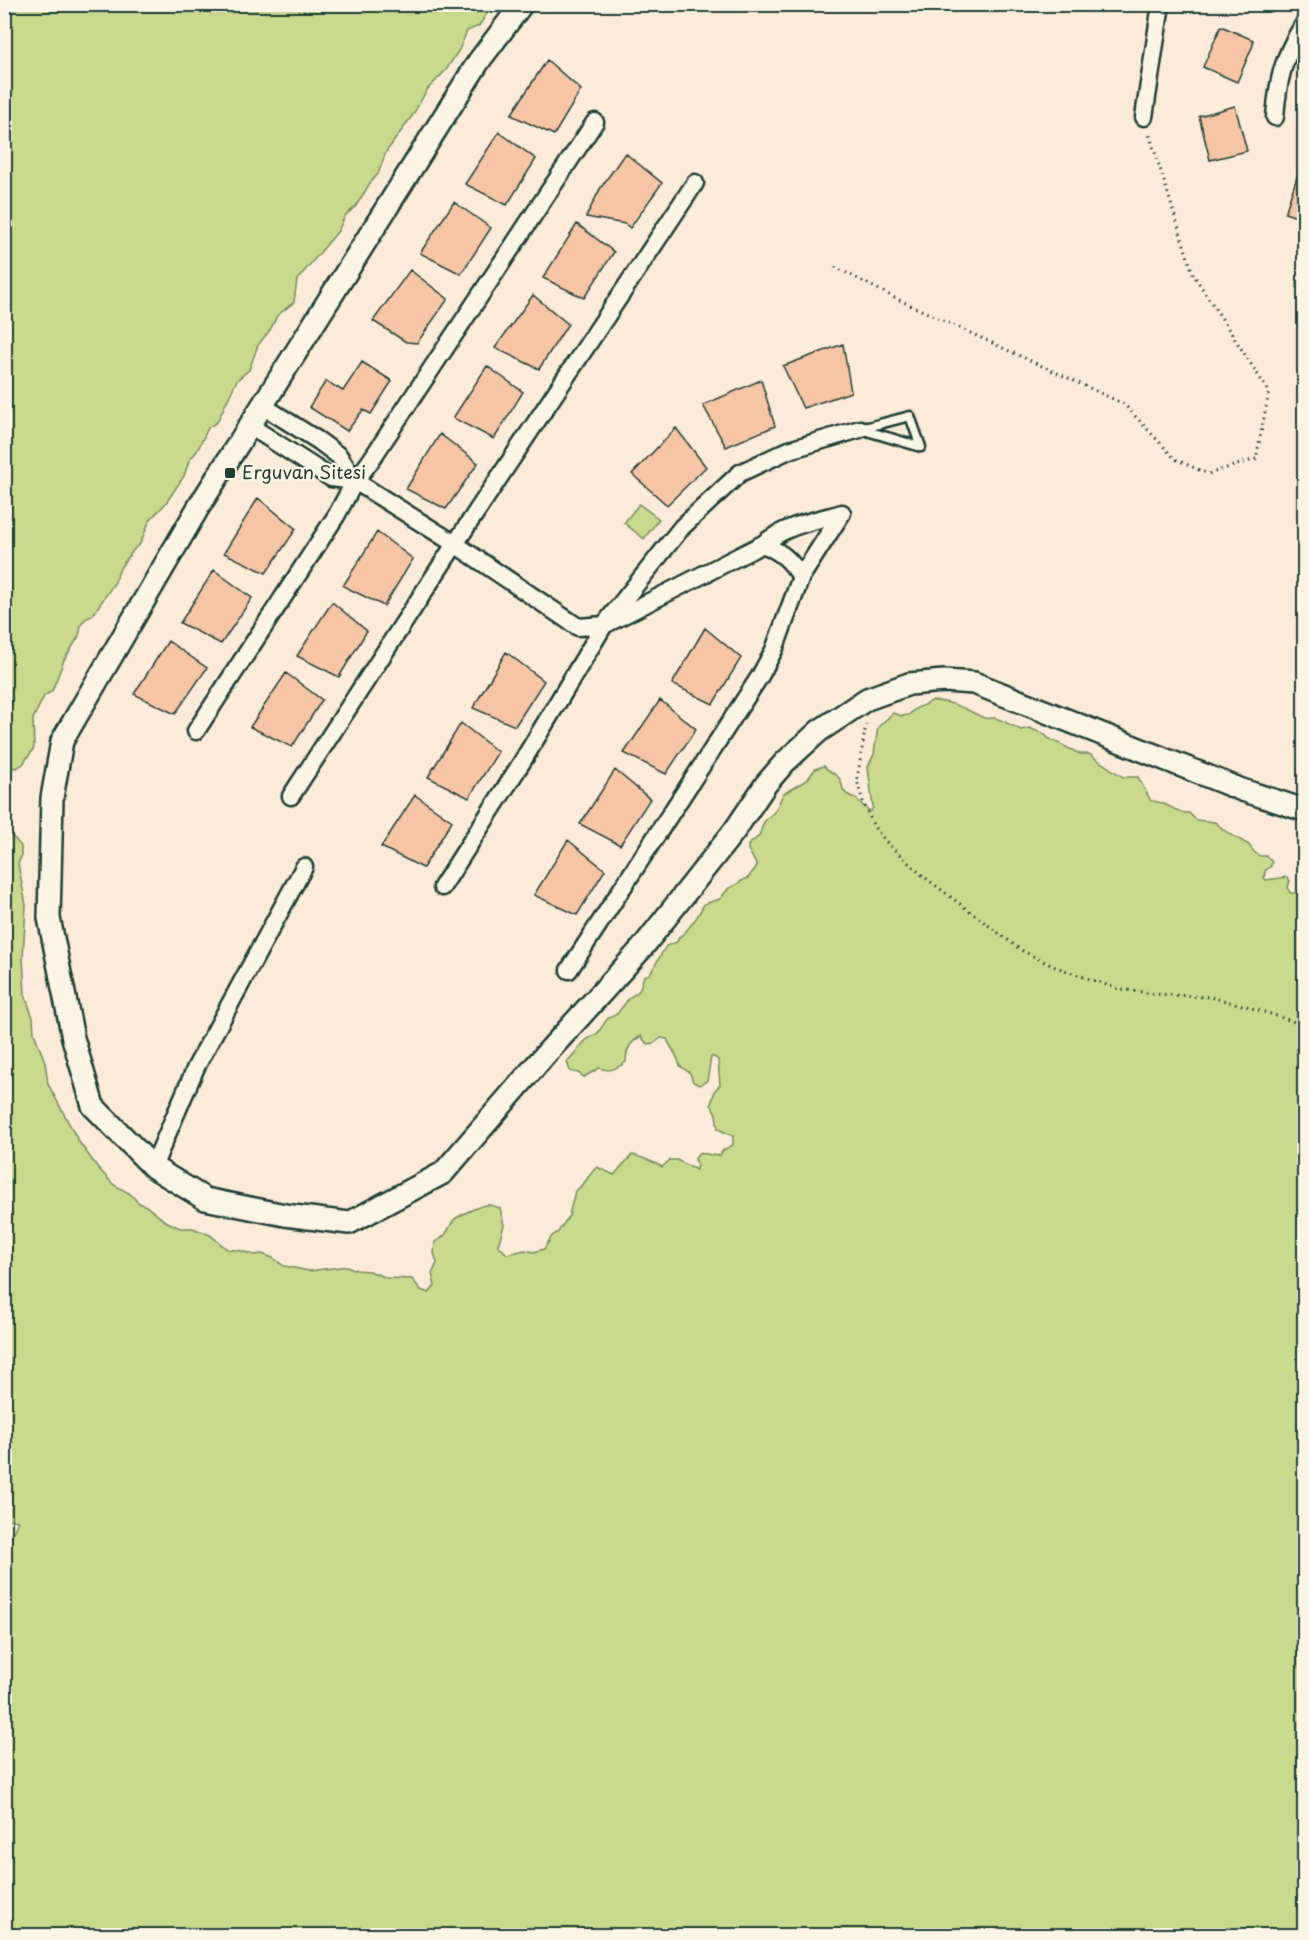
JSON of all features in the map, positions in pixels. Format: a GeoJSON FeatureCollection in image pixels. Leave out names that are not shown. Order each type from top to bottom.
{"type":"FeatureCollection","features":[{"type":"Feature","properties":{"kind":"street"},"geometry":{"type":"LineString","coordinates":[[522,4],[479,61],[198,508],[62,741],[52,798],[49,918],[73,1038],[93,1106],[153,1167],[205,1199],[285,1215],[349,1223],[443,1173],[642,948],[735,830],[766,784],[785,762],[827,725],[867,699],[909,684],[926,681],[974,683],[1242,790],[1305,810]]}},
{"type":"Feature","properties":{"kind":"street"},"geometry":{"type":"LineString","coordinates":[[1144,117],[1161,4]]}},
{"type":"Feature","properties":{"kind":"street"},"geometry":{"type":"LineString","coordinates":[[1275,117],[1281,71],[1305,24]]}},
{"type":"Feature","properties":{"kind":"street"},"geometry":{"type":"LineString","coordinates":[[196,730],[336,516],[355,482],[595,122]]}},
{"type":"Feature","properties":{"kind":"street"},"geometry":{"type":"LineString","coordinates":[[291,796],[695,183]]}},
{"type":"Feature","properties":{"kind":"street"},"geometry":{"type":"LineString","coordinates":[[263,406],[339,456],[355,482]]}},
{"type":"Feature","properties":{"kind":"street"},"geometry":{"type":"LineString","coordinates":[[250,426],[331,478],[355,482],[455,544],[578,627],[604,625],[763,544],[777,533],[842,513],[801,577],[774,650],[760,676],[568,970]]}},
{"type":"Feature","properties":{"kind":"street"},"geometry":{"type":"LineString","coordinates":[[442,887],[522,762],[604,625],[682,527],[740,473],[789,450],[860,429]]}},
{"type":"Feature","properties":{"kind":"street"},"geometry":{"type":"LineString","coordinates":[[763,544],[781,552],[793,564],[801,577]]}},
{"type":"Feature","properties":{"kind":"street"},"geometry":{"type":"LineString","coordinates":[[153,1167],[196,1067],[304,867]]}},
{"type":"Feature","properties":{"kind":"lane"},"geometry":{"type":"LineString","coordinates":[[910,416],[921,447],[891,438],[860,429],[910,416]]}},
{"type":"Feature","properties":{"kind":"path"},"geometry":{"type":"LineString","coordinates":[[835,267],[895,298],[1124,404],[1175,459],[1208,474],[1256,459],[1269,392],[1193,274],[1144,117]]}},
{"type":"Feature","properties":{"kind":"path"},"geometry":{"type":"LineString","coordinates":[[867,699],[866,723],[857,780],[874,827],[888,844],[923,876],[981,921],[1021,950],[1088,980],[1115,988],[1154,994],[1210,997],[1305,1025]]}},
{"type":"Feature","properties":{"kind":"green space"},"geometry":{"type":"Polygon","coordinates":[[[4,5],[492,5],[479,26],[467,31],[459,50],[446,70],[427,90],[412,116],[386,152],[378,174],[356,206],[345,216],[338,231],[297,280],[294,302],[277,316],[270,330],[258,345],[249,370],[237,380],[217,422],[208,428],[197,451],[189,461],[184,476],[166,503],[150,520],[140,544],[120,568],[115,582],[92,616],[85,619],[81,625],[79,636],[64,660],[52,691],[44,696],[33,719],[34,748],[23,764],[17,768],[4,767],[4,5]]]}},
{"type":"Feature","properties":{"kind":"green space"},"geometry":{"type":"Polygon","coordinates":[[[639,504],[659,519],[644,539],[624,523],[639,504]]]}},
{"type":"Feature","properties":{"kind":"green space"},"geometry":{"type":"Polygon","coordinates":[[[931,701],[942,701],[986,718],[999,719],[1021,730],[1029,728],[1080,754],[1089,754],[1123,777],[1138,777],[1151,801],[1189,813],[1196,820],[1215,822],[1225,831],[1249,845],[1260,856],[1266,856],[1272,862],[1265,871],[1266,880],[1287,877],[1290,881],[1288,887],[1290,893],[1304,889],[1304,1935],[5,1935],[4,1552],[18,1521],[4,1518],[5,833],[13,837],[21,846],[21,857],[18,864],[26,905],[23,957],[25,995],[33,1018],[34,1033],[45,1062],[48,1084],[79,1142],[98,1168],[114,1185],[129,1193],[165,1221],[180,1228],[193,1228],[210,1235],[227,1249],[254,1255],[262,1254],[284,1266],[309,1271],[347,1266],[387,1278],[412,1279],[421,1290],[429,1293],[435,1286],[432,1274],[437,1263],[434,1253],[435,1242],[444,1235],[455,1219],[468,1212],[488,1205],[500,1208],[504,1225],[498,1245],[507,1254],[525,1250],[534,1252],[544,1249],[552,1236],[558,1232],[569,1216],[575,1191],[597,1167],[614,1175],[632,1155],[662,1167],[670,1160],[677,1160],[696,1170],[695,1159],[698,1154],[720,1155],[723,1150],[733,1145],[733,1136],[718,1129],[716,1114],[711,1104],[715,1090],[720,1085],[718,1060],[714,1057],[711,1057],[707,1081],[700,1085],[693,1082],[690,1073],[680,1066],[667,1039],[661,1038],[654,1043],[647,1044],[641,1036],[629,1047],[626,1062],[613,1069],[599,1068],[584,1077],[570,1071],[567,1062],[586,1040],[598,1033],[607,1019],[617,1014],[629,998],[639,991],[644,976],[650,974],[666,946],[677,942],[704,904],[720,899],[729,888],[748,878],[757,866],[748,845],[759,836],[764,822],[776,810],[783,794],[808,779],[815,769],[824,766],[837,776],[845,793],[871,811],[873,807],[868,767],[874,754],[878,727],[893,713],[902,716],[909,715],[931,701]]]}},
{"type":"Feature","properties":{"kind":"building"},"geometry":{"type":"Polygon","coordinates":[[[1221,26],[1253,40],[1237,82],[1203,67],[1221,26]]]}},
{"type":"Feature","properties":{"kind":"building"},"geometry":{"type":"Polygon","coordinates":[[[547,60],[581,90],[554,135],[511,115],[547,60]]]}},
{"type":"Feature","properties":{"kind":"building"},"geometry":{"type":"Polygon","coordinates":[[[1235,106],[1247,151],[1210,160],[1199,116],[1235,106]]]}},
{"type":"Feature","properties":{"kind":"building"},"geometry":{"type":"Polygon","coordinates":[[[499,132],[536,159],[507,205],[465,184],[499,132]]]}},
{"type":"Feature","properties":{"kind":"building"},"geometry":{"type":"Polygon","coordinates":[[[625,153],[662,183],[630,228],[625,224],[586,217],[600,189],[625,153]]]}},
{"type":"Feature","properties":{"kind":"building"},"geometry":{"type":"Polygon","coordinates":[[[1302,162],[1305,162],[1305,220],[1285,213],[1302,162]]]}},
{"type":"Feature","properties":{"kind":"building"},"geometry":{"type":"Polygon","coordinates":[[[454,202],[491,228],[461,274],[420,253],[454,202]]]}},
{"type":"Feature","properties":{"kind":"building"},"geometry":{"type":"Polygon","coordinates":[[[577,224],[614,252],[584,298],[543,278],[577,224]]]}},
{"type":"Feature","properties":{"kind":"building"},"geometry":{"type":"Polygon","coordinates":[[[410,270],[448,299],[417,343],[406,342],[373,321],[410,270]]]}},
{"type":"Feature","properties":{"kind":"building"},"geometry":{"type":"Polygon","coordinates":[[[533,295],[568,324],[539,369],[495,348],[533,295]]]}},
{"type":"Feature","properties":{"kind":"building"},"geometry":{"type":"Polygon","coordinates":[[[843,344],[851,392],[803,408],[783,366],[843,344]]]}},
{"type":"Feature","properties":{"kind":"building"},"geometry":{"type":"Polygon","coordinates":[[[362,362],[392,381],[371,414],[363,410],[347,431],[309,407],[326,381],[343,391],[362,362]]]}},
{"type":"Feature","properties":{"kind":"building"},"geometry":{"type":"Polygon","coordinates":[[[487,366],[523,392],[494,439],[453,418],[487,366]]]}},
{"type":"Feature","properties":{"kind":"building"},"geometry":{"type":"Polygon","coordinates":[[[761,380],[775,426],[726,447],[703,405],[761,380]]]}},
{"type":"Feature","properties":{"kind":"building"},"geometry":{"type":"Polygon","coordinates":[[[676,428],[706,467],[667,505],[632,474],[676,428]]]}},
{"type":"Feature","properties":{"kind":"building"},"geometry":{"type":"Polygon","coordinates":[[[440,434],[478,463],[446,509],[406,489],[440,434]]]}},
{"type":"Feature","properties":{"kind":"building"},"geometry":{"type":"Polygon","coordinates":[[[258,498],[296,529],[266,573],[224,553],[258,498]]]}},
{"type":"Feature","properties":{"kind":"building"},"geometry":{"type":"Polygon","coordinates":[[[377,532],[413,559],[384,606],[343,586],[377,532]]]}},
{"type":"Feature","properties":{"kind":"building"},"geometry":{"type":"Polygon","coordinates":[[[214,570],[252,598],[221,644],[180,623],[214,570]]]}},
{"type":"Feature","properties":{"kind":"building"},"geometry":{"type":"Polygon","coordinates":[[[332,602],[367,631],[339,677],[297,656],[332,602]]]}},
{"type":"Feature","properties":{"kind":"building"},"geometry":{"type":"Polygon","coordinates":[[[705,628],[741,658],[713,704],[672,684],[705,628]]]}},
{"type":"Feature","properties":{"kind":"building"},"geometry":{"type":"Polygon","coordinates":[[[168,641],[207,668],[175,714],[134,694],[168,641]]]}},
{"type":"Feature","properties":{"kind":"building"},"geometry":{"type":"Polygon","coordinates":[[[506,652],[544,681],[515,726],[473,708],[506,652]]]}},
{"type":"Feature","properties":{"kind":"building"},"geometry":{"type":"Polygon","coordinates":[[[286,673],[322,700],[292,747],[250,727],[286,673]]]}},
{"type":"Feature","properties":{"kind":"building"},"geometry":{"type":"Polygon","coordinates":[[[660,700],[696,729],[666,774],[624,753],[660,700]]]}},
{"type":"Feature","properties":{"kind":"building"},"geometry":{"type":"Polygon","coordinates":[[[461,723],[498,752],[469,798],[428,777],[461,723]]]}},
{"type":"Feature","properties":{"kind":"building"},"geometry":{"type":"Polygon","coordinates":[[[615,770],[650,799],[620,845],[580,824],[615,770]]]}},
{"type":"Feature","properties":{"kind":"building"},"geometry":{"type":"Polygon","coordinates":[[[415,795],[452,821],[423,868],[381,847],[415,795]]]}},
{"type":"Feature","properties":{"kind":"building"},"geometry":{"type":"Polygon","coordinates":[[[568,840],[605,870],[577,915],[534,895],[568,840]]]}},
{"type":"Feature","properties":{"kind":"place","name":"Erguvan Sitesi"},"geometry":{"type":"Point","coordinates":[230,473]}}]}
